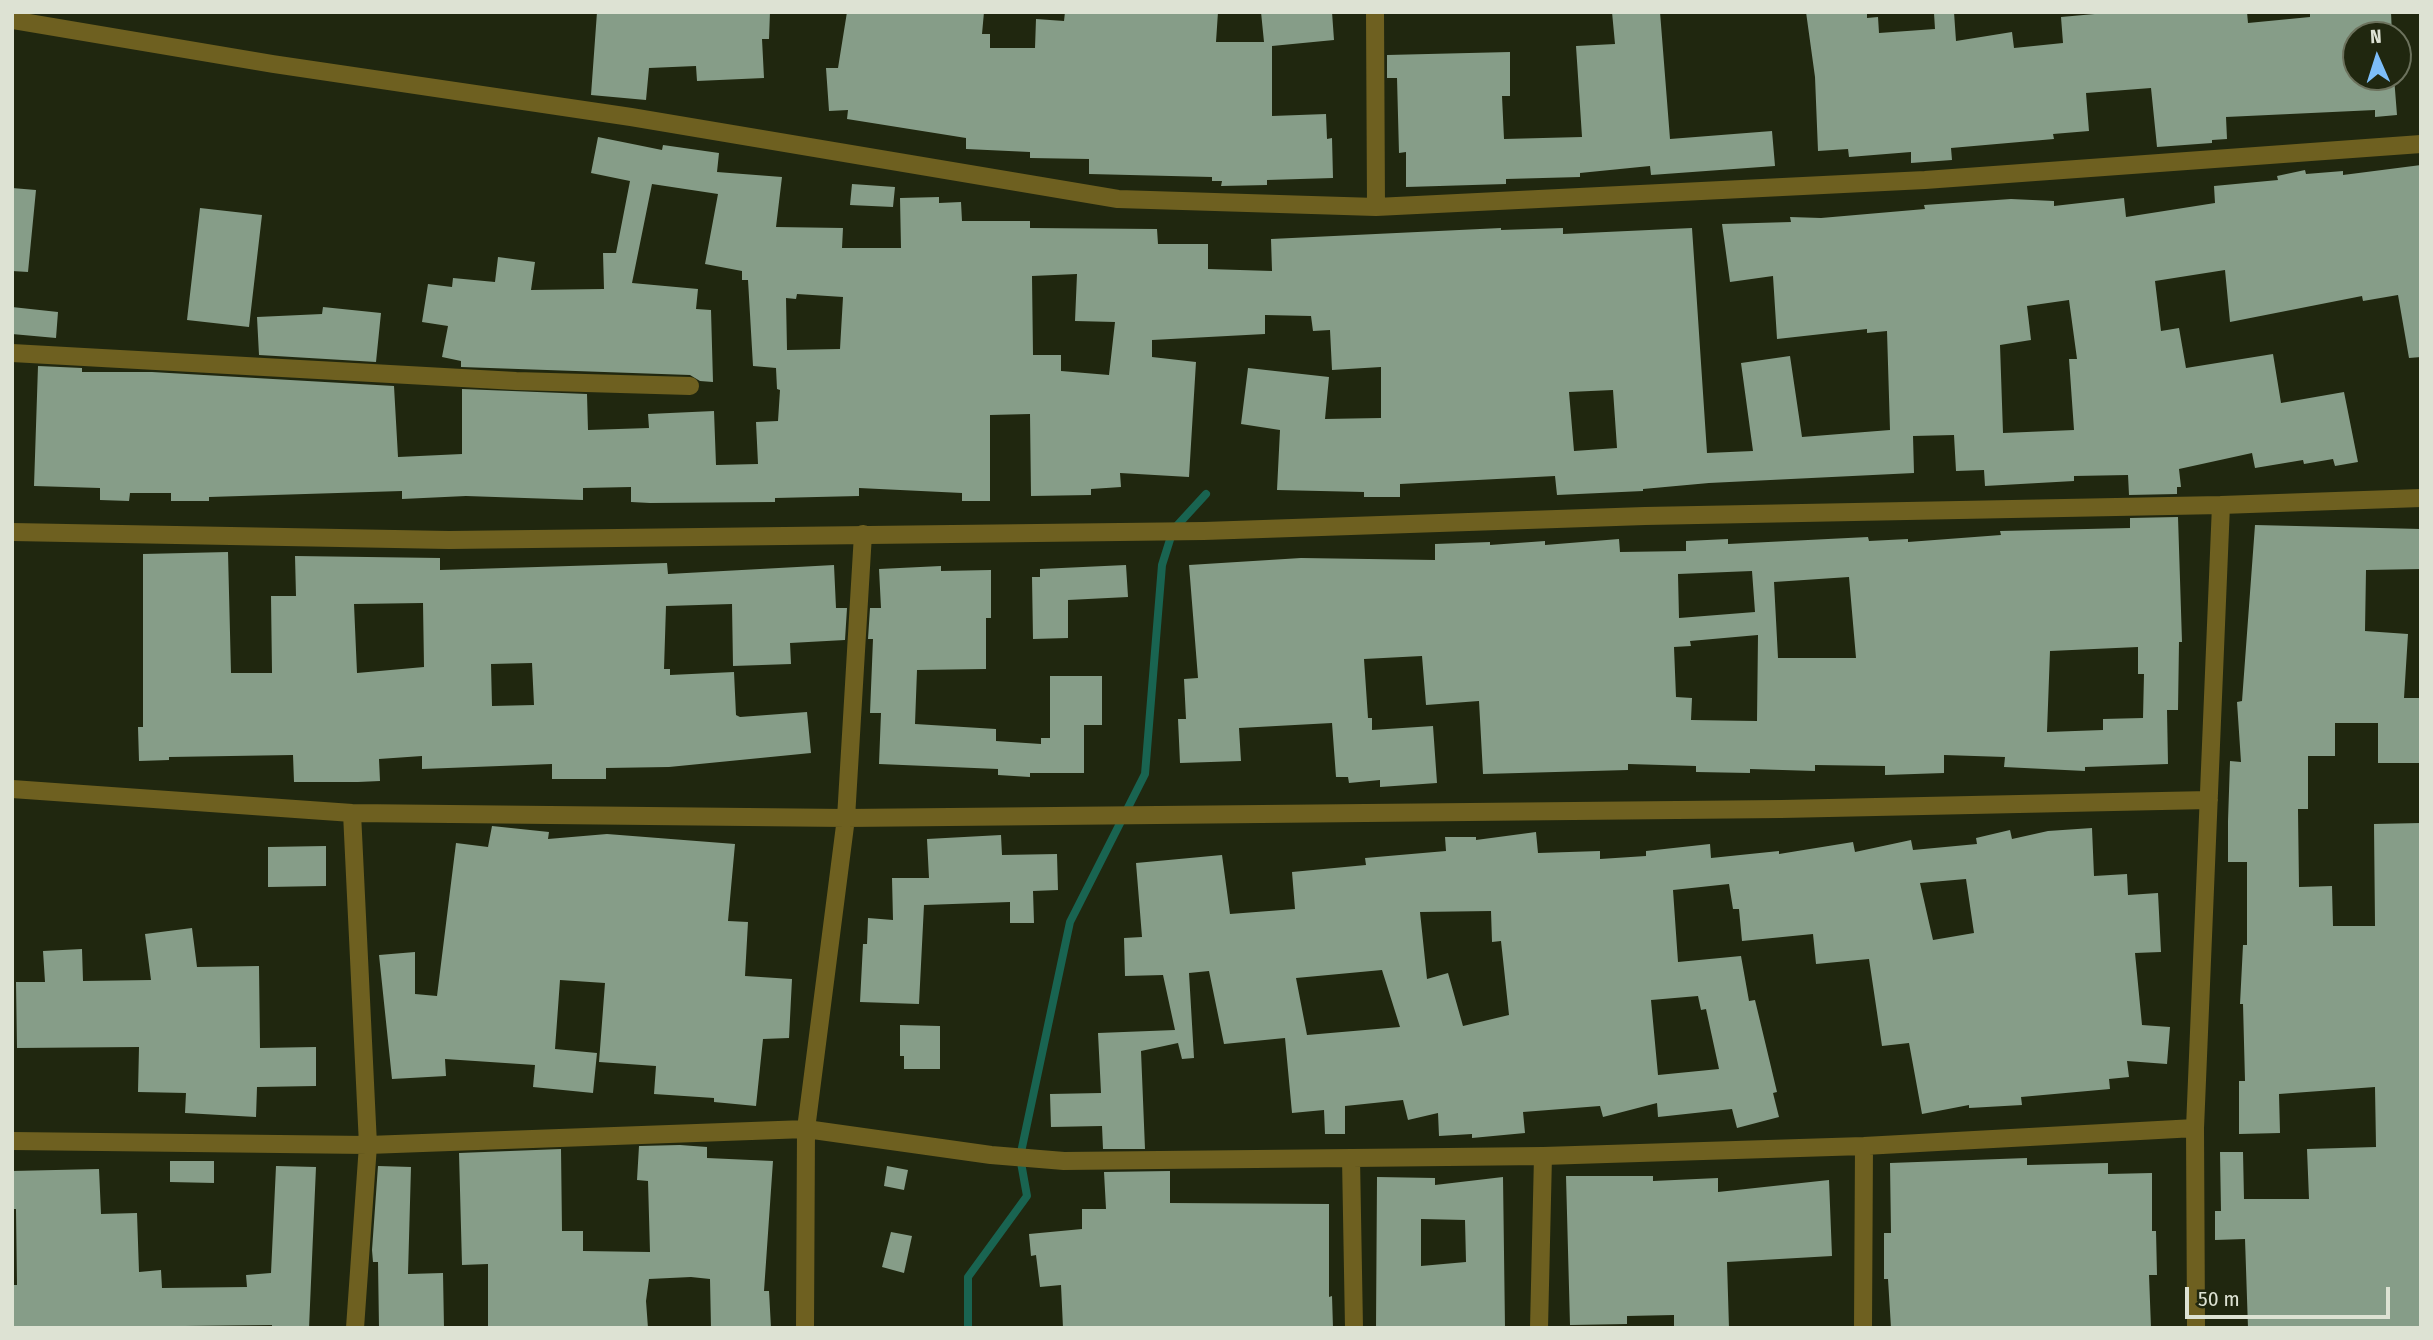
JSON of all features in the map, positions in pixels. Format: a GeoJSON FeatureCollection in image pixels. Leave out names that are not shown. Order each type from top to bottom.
{"type":"FeatureCollection","features":[{"type":"Feature","properties":{"kind":"street"},"geometry":{"type":"LineString","coordinates":[[1375,12],[1376,208]]}},
{"type":"Feature","properties":{"kind":"street"},"geometry":{"type":"LineString","coordinates":[[12,20],[274,64],[631,117],[1118,199],[1376,208],[1925,180],[2421,144]]}},
{"type":"Feature","properties":{"kind":"street"},"geometry":{"type":"LineString","coordinates":[[12,353],[516,381],[690,386]]}},
{"type":"Feature","properties":{"kind":"street"},"geometry":{"type":"LineString","coordinates":[[12,532],[449,540],[1204,531],[1644,516],[2221,505],[2421,498]]}},
{"type":"Feature","properties":{"kind":"street"},"geometry":{"type":"LineString","coordinates":[[2196,1328],[2195,1128],[2221,505]]}},
{"type":"Feature","properties":{"kind":"street"},"geometry":{"type":"LineString","coordinates":[[805,1328],[806,1129],[846,818],[863,534]]}},
{"type":"Feature","properties":{"kind":"street"},"geometry":{"type":"LineString","coordinates":[[12,789],[352,813],[846,818],[1782,809],[2209,800]]}},
{"type":"Feature","properties":{"kind":"street"},"geometry":{"type":"LineString","coordinates":[[352,813],[368,1145],[355,1328]]}},
{"type":"Feature","properties":{"kind":"street"},"geometry":{"type":"LineString","coordinates":[[12,1141],[368,1145],[806,1129],[991,1155],[1064,1161],[1543,1156],[1864,1146],[2195,1128]]}},
{"type":"Feature","properties":{"kind":"street"},"geometry":{"type":"LineString","coordinates":[[1863,1328],[1864,1146]]}},
{"type":"Feature","properties":{"kind":"street"},"geometry":{"type":"LineString","coordinates":[[1539,1328],[1543,1156]]}},
{"type":"Feature","properties":{"kind":"street"},"geometry":{"type":"LineString","coordinates":[[1351,1158],[1354,1328]]}},
{"type":"Feature","properties":{"kind":"building"},"geometry":{"type":"Polygon","coordinates":[[[597,12],[770,12],[769,39],[762,39],[764,78],[697,81],[696,66],[649,68],[646,100],[591,95],[597,12]]]}},
{"type":"Feature","properties":{"kind":"building"},"geometry":{"type":"Polygon","coordinates":[[[847,12],[984,12],[982,34],[990,34],[990,48],[1035,48],[1036,19],[1064,21],[1065,12],[1218,12],[1216,42],[1264,42],[1261,12],[1332,12],[1334,40],[1272,46],[1272,116],[1326,114],[1327,139],[1332,138],[1333,178],[1267,180],[1267,185],[1221,186],[1222,181],[1212,181],[1212,177],[1089,174],[1089,159],[1030,158],[1030,152],[966,149],[966,138],[847,119],[848,110],[829,111],[826,68],[838,68],[847,12]]]}},
{"type":"Feature","properties":{"kind":"building"},"geometry":{"type":"Polygon","coordinates":[[[1612,12],[1660,12],[1670,139],[1772,131],[1775,166],[1651,175],[1650,166],[1580,173],[1580,177],[1506,179],[1506,184],[1406,187],[1406,152],[1399,153],[1397,78],[1387,78],[1387,55],[1510,52],[1510,96],[1502,96],[1504,139],[1582,137],[1576,46],[1615,44],[1612,12]]]}},
{"type":"Feature","properties":{"kind":"building"},"geometry":{"type":"Polygon","coordinates":[[[1806,12],[1867,12],[1867,18],[1878,17],[1879,33],[1935,29],[1934,13],[1954,12],[1956,41],[2012,32],[2014,48],[2063,43],[2061,17],[2117,12],[2247,12],[2248,23],[2310,17],[2310,12],[2391,12],[2391,21],[2342,21],[2342,91],[2395,91],[2397,115],[2375,117],[2375,110],[2226,117],[2227,139],[2212,140],[2212,143],[2157,147],[2151,88],[2086,93],[2089,131],[2053,134],[2054,139],[1951,148],[1952,160],[1911,163],[1911,152],[1849,157],[1848,149],[1818,151],[1815,77],[1806,12]]]}},
{"type":"Feature","properties":{"kind":"building"},"geometry":{"type":"Polygon","coordinates":[[[598,137],[662,150],[663,145],[719,153],[717,172],[782,177],[776,227],[843,228],[842,248],[901,248],[900,198],[939,197],[939,203],[961,202],[962,221],[1030,221],[1030,228],[1157,229],[1158,244],[1208,244],[1208,269],[1272,271],[1271,239],[1501,228],[1563,228],[1563,234],[1692,228],[1707,453],[1753,451],[1741,363],[1790,356],[1802,437],[1890,430],[1887,331],[1867,333],[1867,329],[1777,339],[1773,276],[1730,282],[1722,224],[1791,222],[1790,217],[1821,218],[1925,209],[1924,205],[2011,199],[2054,201],[2054,206],[2124,198],[2126,217],[2215,203],[2214,186],[2278,180],[2277,176],[2305,170],[2306,174],[2343,171],[2343,175],[2421,165],[2421,357],[2409,358],[2398,295],[2363,301],[2362,296],[2230,322],[2225,270],[2155,281],[2161,331],[2179,328],[2186,368],[2273,354],[2281,403],[2344,392],[2358,462],[2335,466],[2333,459],[2304,464],[2303,460],[2255,468],[2252,453],[2179,469],[2181,487],[2177,487],[2177,494],[2129,495],[2128,475],[2074,476],[2074,481],[1985,486],[1984,470],[1956,471],[1954,435],[1913,436],[1914,473],[1709,483],[1643,491],[1557,495],[1555,476],[1400,484],[1400,497],[1364,497],[1364,492],[1277,490],[1280,430],[1241,424],[1248,368],[1329,377],[1325,419],[1381,418],[1381,367],[1332,370],[1330,330],[1313,331],[1311,316],[1265,315],[1265,334],[1152,340],[1152,357],[1196,362],[1189,477],[1120,473],[1121,487],[1091,489],[1091,495],[1031,496],[1030,414],[990,415],[990,501],[962,501],[962,493],[859,488],[859,496],[775,498],[775,502],[650,503],[631,502],[631,487],[583,488],[583,500],[466,496],[402,499],[402,491],[209,497],[209,501],[171,501],[171,493],[130,493],[129,501],[100,500],[100,488],[34,486],[38,366],[82,368],[82,372],[152,372],[394,386],[398,457],[462,454],[462,389],[587,394],[588,430],[649,428],[648,414],[714,411],[716,465],[758,464],[756,422],[778,421],[780,390],[777,389],[776,368],[753,366],[748,280],[742,280],[742,271],[705,264],[718,194],[652,184],[632,283],[698,289],[696,309],[711,310],[713,382],[700,381],[690,375],[461,367],[461,361],[442,357],[448,326],[422,322],[428,284],[452,287],[453,278],[495,282],[498,257],[535,262],[531,290],[604,289],[603,253],[616,253],[630,181],[591,173],[598,137]],[[1077,274],[1032,276],[1033,355],[1061,355],[1061,371],[1109,375],[1115,322],[1075,321],[1077,274]],[[797,294],[796,299],[786,298],[787,350],[840,349],[843,297],[797,294]],[[2069,300],[2027,306],[2031,340],[2000,345],[2003,433],[2074,430],[2069,359],[2077,359],[2069,300]],[[1613,390],[1569,392],[1574,451],[1617,448],[1613,390]]]}},
{"type":"Feature","properties":{"kind":"building"},"geometry":{"type":"Polygon","coordinates":[[[852,184],[895,187],[893,207],[850,205],[852,184]]]}},
{"type":"Feature","properties":{"kind":"building"},"geometry":{"type":"Polygon","coordinates":[[[12,188],[36,190],[28,272],[12,271],[12,188]]]}},
{"type":"Feature","properties":{"kind":"building"},"geometry":{"type":"Polygon","coordinates":[[[200,208],[262,215],[249,327],[187,320],[200,208]]]}},
{"type":"Feature","properties":{"kind":"building"},"geometry":{"type":"Polygon","coordinates":[[[12,307],[58,312],[56,338],[12,334],[12,307]]]}},
{"type":"Feature","properties":{"kind":"building"},"geometry":{"type":"Polygon","coordinates":[[[323,307],[381,313],[376,362],[259,355],[257,317],[322,314],[323,307]]]}},
{"type":"Feature","properties":{"kind":"building"},"geometry":{"type":"Polygon","coordinates":[[[2178,517],[2182,642],[2179,642],[2178,710],[2167,710],[2168,764],[2085,767],[2085,771],[2004,767],[2005,757],[1944,755],[1944,773],[1885,775],[1885,766],[1815,765],[1815,771],[1750,769],[1750,773],[1696,772],[1696,766],[1628,764],[1628,770],[1483,774],[1479,701],[1426,705],[1422,656],[1364,659],[1368,718],[1372,718],[1372,730],[1433,726],[1437,783],[1380,787],[1380,780],[1349,783],[1348,777],[1336,777],[1332,723],[1239,728],[1241,761],[1180,763],[1178,719],[1186,719],[1184,679],[1198,678],[1189,565],[1301,558],[1435,560],[1435,544],[1490,542],[1490,545],[1545,541],[1545,545],[1619,539],[1620,552],[1686,551],[1686,541],[1728,539],[1728,544],[1868,537],[1869,541],[1908,539],[1908,542],[2001,535],[2000,531],[2130,528],[2130,518],[2178,517]],[[1752,571],[1678,574],[1679,618],[1755,612],[1752,571]],[[1849,577],[1774,582],[1778,658],[1856,658],[1849,577]],[[1758,635],[1690,641],[1691,646],[1674,647],[1676,697],[1692,698],[1691,720],[1757,721],[1758,635]],[[2138,647],[2050,651],[2047,732],[2103,730],[2103,719],[2143,718],[2144,674],[2138,674],[2138,647]]]}},
{"type":"Feature","properties":{"kind":"building"},"geometry":{"type":"Polygon","coordinates":[[[2255,525],[2421,529],[2421,569],[2366,570],[2365,631],[2408,634],[2404,698],[2421,698],[2421,763],[2378,763],[2378,723],[2335,723],[2335,756],[2308,756],[2308,809],[2298,809],[2299,887],[2332,886],[2333,926],[2375,926],[2374,824],[2421,823],[2421,1328],[2248,1328],[2245,1239],[2215,1240],[2215,1211],[2221,1211],[2220,1152],[2243,1152],[2244,1199],[2309,1199],[2307,1149],[2376,1147],[2375,1087],[2279,1094],[2280,1133],[2239,1134],[2239,1081],[2245,1081],[2243,1004],[2240,1004],[2243,945],[2247,945],[2247,862],[2228,862],[2228,821],[2230,761],[2241,762],[2237,702],[2242,701],[2255,525]]]}},
{"type":"Feature","properties":{"kind":"building"},"geometry":{"type":"Polygon","coordinates":[[[228,552],[231,673],[272,673],[271,596],[296,596],[295,556],[440,558],[440,570],[667,563],[668,574],[834,565],[836,608],[847,608],[845,640],[790,643],[791,664],[733,666],[732,604],[666,606],[664,669],[670,669],[670,675],[734,672],[736,715],[740,717],[807,712],[811,753],[669,767],[606,768],[606,779],[552,779],[552,764],[422,769],[422,756],[379,759],[380,781],[294,782],[293,755],[169,757],[169,760],[139,761],[138,727],[143,727],[143,554],[228,552]],[[423,603],[354,604],[357,673],[424,667],[423,603]],[[532,663],[491,664],[492,706],[534,705],[532,663]]]}},
{"type":"Feature","properties":{"kind":"building"},"geometry":{"type":"Polygon","coordinates":[[[1126,565],[1128,597],[1068,600],[1068,638],[1033,639],[1032,577],[1040,577],[1040,569],[1126,565]]]}},
{"type":"Feature","properties":{"kind":"building"},"geometry":{"type":"Polygon","coordinates":[[[941,566],[941,571],[991,570],[991,618],[986,618],[986,669],[917,670],[915,724],[996,729],[996,741],[1041,744],[1041,738],[1050,738],[1050,676],[1102,676],[1102,725],[1084,725],[1084,773],[1030,773],[1030,777],[998,775],[998,769],[879,764],[881,713],[870,713],[873,639],[868,639],[870,608],[881,608],[879,569],[941,566]]]}},
{"type":"Feature","properties":{"kind":"building"},"geometry":{"type":"Polygon","coordinates":[[[492,826],[549,832],[548,839],[607,834],[735,844],[728,921],[748,922],[745,976],[792,979],[789,1038],[763,1039],[756,1106],[714,1102],[714,1098],[654,1094],[656,1066],[599,1062],[605,983],[560,980],[555,1049],[597,1053],[593,1093],[533,1087],[535,1065],[445,1059],[446,1076],[392,1079],[379,955],[415,952],[415,994],[437,996],[456,843],[488,847],[492,826]]]}},
{"type":"Feature","properties":{"kind":"building"},"geometry":{"type":"Polygon","coordinates":[[[2092,828],[2094,876],[2127,874],[2128,895],[2158,893],[2161,952],[2135,953],[2142,1025],[2170,1027],[2167,1064],[2127,1061],[2129,1077],[2109,1079],[2110,1089],[2021,1097],[2022,1105],[1969,1108],[1969,1105],[1922,1114],[1909,1043],[1882,1046],[1869,959],[1816,964],[1813,934],[1742,941],[1739,909],[1733,909],[1729,884],[1673,890],[1678,962],[1741,956],[1749,1001],[1755,1000],[1777,1092],[1773,1093],[1779,1117],[1737,1128],[1732,1109],[1658,1117],[1657,1103],[1603,1117],[1600,1106],[1523,1112],[1525,1133],[1472,1138],[1472,1134],[1439,1136],[1438,1113],[1408,1120],[1403,1100],[1345,1106],[1345,1134],[1325,1134],[1324,1110],[1292,1113],[1285,1038],[1224,1044],[1209,971],[1189,973],[1194,1058],[1182,1059],[1178,1043],[1141,1051],[1145,1149],[1103,1149],[1102,1126],[1051,1127],[1050,1094],[1101,1093],[1098,1033],[1175,1030],[1163,975],[1125,976],[1124,938],[1142,937],[1136,863],[1222,855],[1230,914],[1295,909],[1292,872],[1366,865],[1365,858],[1446,851],[1445,837],[1476,837],[1476,840],[1536,832],[1538,853],[1600,851],[1600,859],[1646,856],[1646,851],[1710,844],[1711,858],[1779,851],[1779,854],[1853,842],[1855,852],[1911,840],[1913,850],[1977,844],[1976,838],[2010,830],[2012,839],[2048,831],[2092,828]],[[1966,879],[1920,883],[1933,940],[1974,933],[1966,879]],[[1491,911],[1420,912],[1427,979],[1448,973],[1463,1026],[1509,1015],[1501,941],[1492,942],[1491,911]],[[1382,970],[1296,978],[1307,1035],[1400,1027],[1382,970]],[[1698,996],[1651,1000],[1658,1075],[1719,1069],[1706,1009],[1701,1010],[1698,996]]]}},
{"type":"Feature","properties":{"kind":"building"},"geometry":{"type":"Polygon","coordinates":[[[1001,835],[1002,855],[1057,854],[1058,890],[1033,891],[1034,923],[1010,923],[1010,902],[924,905],[919,1004],[860,1002],[863,944],[867,944],[868,918],[893,920],[892,878],[929,878],[927,839],[1001,835]]]}},
{"type":"Feature","properties":{"kind":"building"},"geometry":{"type":"Polygon","coordinates":[[[326,846],[326,886],[268,887],[268,847],[326,846]]]}},
{"type":"Feature","properties":{"kind":"building"},"geometry":{"type":"Polygon","coordinates":[[[192,928],[197,967],[259,966],[260,1048],[316,1047],[316,1086],[257,1087],[256,1117],[185,1113],[186,1093],[138,1092],[139,1047],[17,1048],[16,982],[45,982],[43,951],[82,949],[83,981],[151,980],[145,934],[192,928]]]}},
{"type":"Feature","properties":{"kind":"building"},"geometry":{"type":"Polygon","coordinates":[[[900,1025],[940,1026],[940,1069],[904,1069],[904,1056],[900,1056],[900,1025]]]}},
{"type":"Feature","properties":{"kind":"building"},"geometry":{"type":"Polygon","coordinates":[[[639,1146],[707,1147],[707,1158],[773,1161],[764,1291],[769,1291],[771,1328],[711,1328],[710,1279],[691,1277],[649,1279],[646,1301],[648,1328],[488,1328],[488,1264],[462,1265],[459,1153],[561,1149],[562,1231],[583,1231],[583,1251],[650,1252],[648,1181],[637,1180],[639,1146]]]}},
{"type":"Feature","properties":{"kind":"building"},"geometry":{"type":"Polygon","coordinates":[[[2027,1158],[2027,1165],[2108,1163],[2108,1174],[2152,1173],[2152,1231],[2156,1231],[2157,1275],[2149,1275],[2151,1328],[1891,1328],[1888,1279],[1884,1279],[1884,1233],[1891,1233],[1890,1163],[2027,1158]]]}},
{"type":"Feature","properties":{"kind":"building"},"geometry":{"type":"Polygon","coordinates":[[[170,1161],[214,1161],[214,1183],[170,1182],[170,1161]]]}},
{"type":"Feature","properties":{"kind":"building"},"geometry":{"type":"Polygon","coordinates":[[[276,1166],[316,1167],[309,1328],[272,1328],[272,1325],[12,1328],[12,1285],[17,1285],[16,1209],[12,1209],[12,1171],[99,1169],[101,1214],[137,1213],[139,1272],[161,1270],[162,1288],[247,1287],[246,1275],[271,1273],[276,1166]]]}},
{"type":"Feature","properties":{"kind":"building"},"geometry":{"type":"Polygon","coordinates":[[[378,1166],[411,1167],[408,1274],[443,1273],[444,1328],[379,1328],[378,1262],[373,1262],[372,1250],[378,1166]]]}},
{"type":"Feature","properties":{"kind":"building"},"geometry":{"type":"Polygon","coordinates":[[[887,1166],[908,1170],[904,1190],[884,1186],[887,1166]]]}},
{"type":"Feature","properties":{"kind":"building"},"geometry":{"type":"Polygon","coordinates":[[[1170,1171],[1170,1203],[1329,1204],[1329,1297],[1332,1296],[1333,1328],[1063,1328],[1061,1285],[1040,1287],[1036,1255],[1031,1256],[1029,1234],[1082,1229],[1082,1209],[1106,1209],[1104,1172],[1170,1171]]]}},
{"type":"Feature","properties":{"kind":"building"},"geometry":{"type":"Polygon","coordinates":[[[1566,1176],[1653,1176],[1653,1181],[1718,1178],[1718,1192],[1829,1180],[1832,1256],[1727,1262],[1729,1328],[1674,1328],[1674,1315],[1627,1316],[1627,1324],[1570,1325],[1566,1176]]]}},
{"type":"Feature","properties":{"kind":"building"},"geometry":{"type":"Polygon","coordinates":[[[1377,1177],[1435,1178],[1435,1185],[1503,1177],[1505,1328],[1376,1328],[1377,1177]],[[1421,1219],[1421,1266],[1466,1262],[1465,1220],[1421,1219]]]}},
{"type":"Feature","properties":{"kind":"building"},"geometry":{"type":"Polygon","coordinates":[[[891,1232],[912,1236],[904,1273],[882,1267],[891,1232]]]}},
{"type":"Feature","properties":{"kind":"waterway"},"geometry":{"type":"LineString","coordinates":[[968,1328],[968,1277],[1027,1196],[1020,1157],[1070,922],[1145,774],[1162,565],[1173,530],[1206,494]]}}]}
